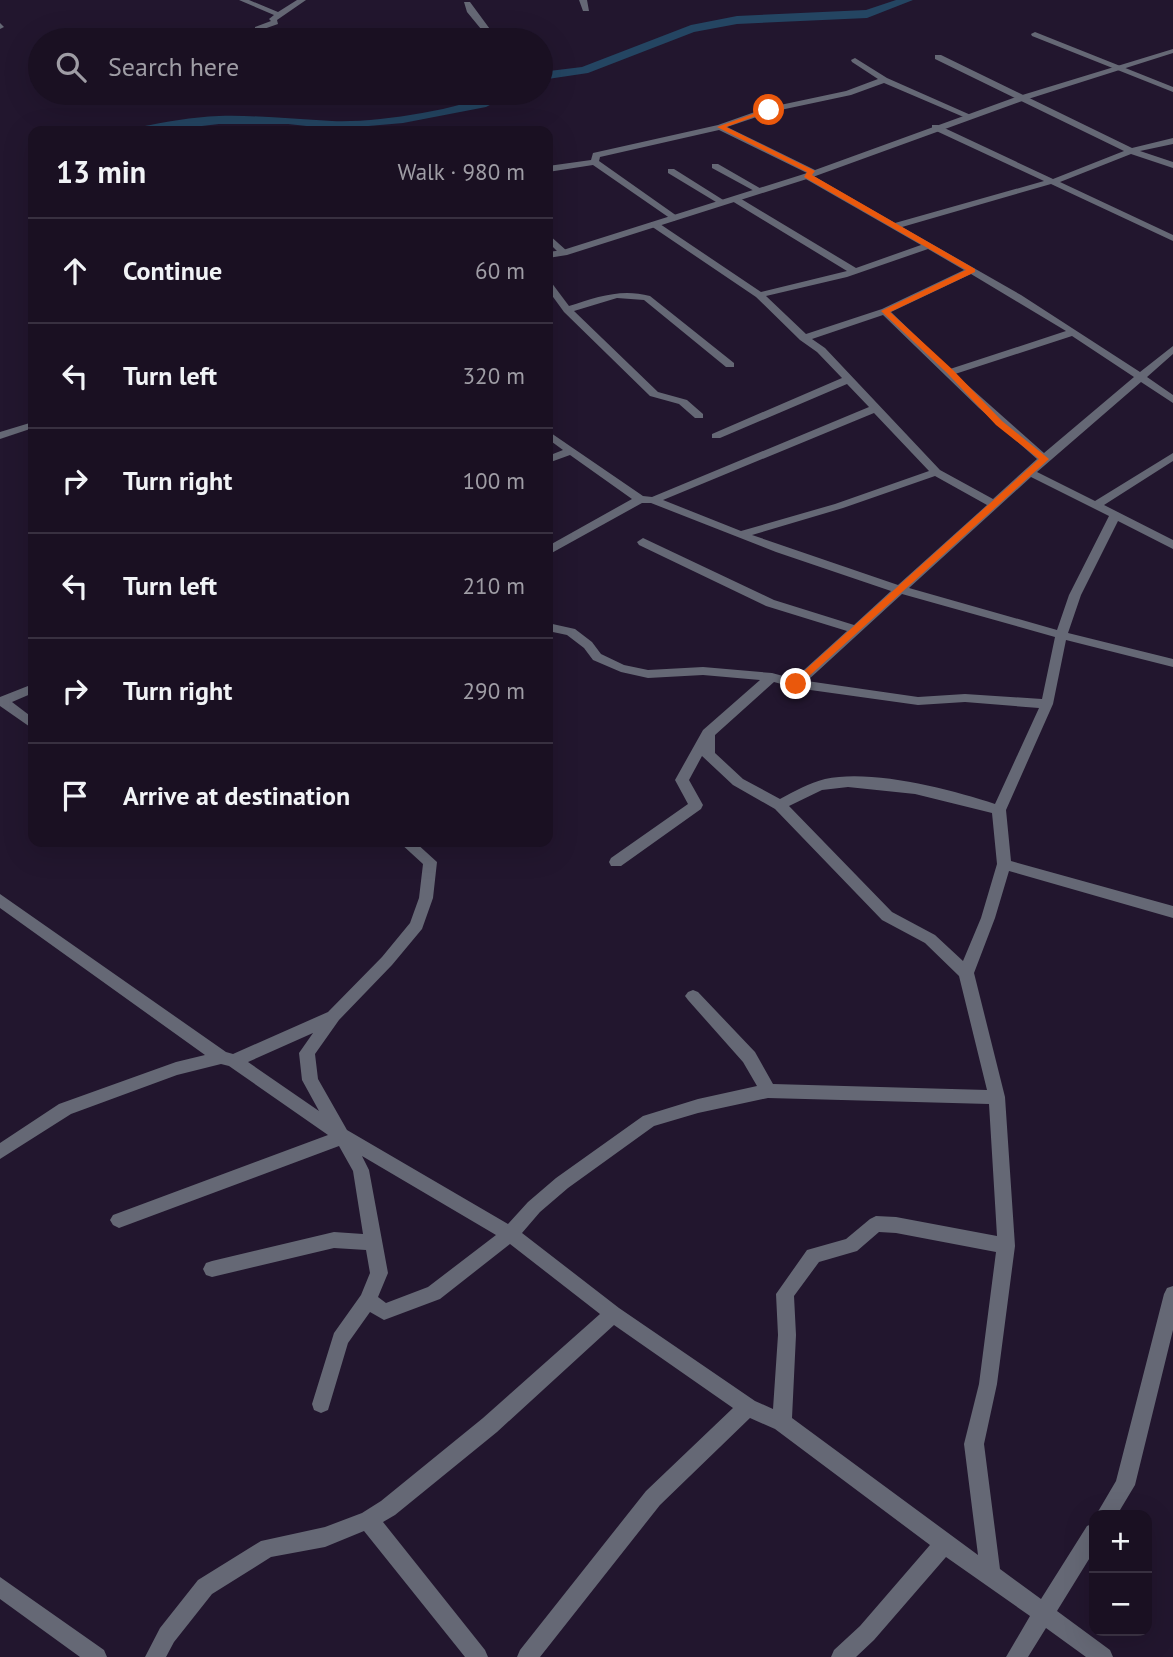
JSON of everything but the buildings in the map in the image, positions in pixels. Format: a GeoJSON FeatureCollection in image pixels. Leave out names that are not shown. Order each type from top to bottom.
{"type":"FeatureCollection","features":[{"type":"Feature","properties":{"kind":"street"},"geometry":{"type":"LineString","coordinates":[[243,0],[279,15]]}},
{"type":"Feature","properties":{"kind":"street"},"geometry":{"type":"LineString","coordinates":[[260,28],[275,22],[273,19],[302,0]]}},
{"type":"Feature","properties":{"kind":"street"},"geometry":{"type":"LineString","coordinates":[[478,0],[464,2],[484,28]]}},
{"type":"Feature","properties":{"kind":"street"},"geometry":{"type":"LineString","coordinates":[[583,0],[586,9]]}},
{"type":"Feature","properties":{"kind":"street"},"geometry":{"type":"LineString","coordinates":[[1035,34],[1173,90]]}},
{"type":"Feature","properties":{"kind":"street"},"geometry":{"type":"LineString","coordinates":[[553,254],[761,191],[935,127],[1173,51]]}},
{"type":"Feature","properties":{"kind":"street"},"geometry":{"type":"LineString","coordinates":[[938,57],[1130,151],[1173,165]]}},
{"type":"Feature","properties":{"kind":"street"},"geometry":{"type":"LineString","coordinates":[[855,60],[884,80],[969,116]]}},
{"type":"Feature","properties":{"kind":"street"},"geometry":{"type":"LineString","coordinates":[[595,162],[596,155],[720,127],[769,110],[848,93],[884,80]]}},
{"type":"Feature","properties":{"kind":"street"},"geometry":{"type":"LineString","coordinates":[[720,127],[810,174],[927,246],[972,270],[1074,332],[1173,400]]}},
{"type":"Feature","properties":{"kind":"street"},"geometry":{"type":"LineString","coordinates":[[935,127],[1173,238]]}},
{"type":"Feature","properties":{"kind":"street"},"geometry":{"type":"LineString","coordinates":[[894,226],[1054,181],[1130,151],[1173,141]]}},
{"type":"Feature","properties":{"kind":"street"},"geometry":{"type":"LineString","coordinates":[[553,168],[595,162],[674,218]]}},
{"type":"Feature","properties":{"kind":"street"},"geometry":{"type":"LineString","coordinates":[[715,166],[761,191]]}},
{"type":"Feature","properties":{"kind":"street"},"geometry":{"type":"LineString","coordinates":[[671,171],[724,203]]}},
{"type":"Feature","properties":{"kind":"street"},"geometry":{"type":"LineString","coordinates":[[735,199],[854,271]]}},
{"type":"Feature","properties":{"kind":"street"},"geometry":{"type":"LineString","coordinates":[[654,225],[759,295],[804,338],[821,350],[936,472],[995,505]]}},
{"type":"Feature","properties":{"kind":"street"},"geometry":{"type":"LineString","coordinates":[[553,242],[564,253]]}},
{"type":"Feature","properties":{"kind":"street"},"geometry":{"type":"LineString","coordinates":[[759,295],[819,283],[880,265],[927,246]]}},
{"type":"Feature","properties":{"kind":"street"},"geometry":{"type":"LineString","coordinates":[[804,338],[885,311],[972,270]]}},
{"type":"Feature","properties":{"kind":"street"},"geometry":{"type":"LineString","coordinates":[[553,291],[566,310],[654,394],[683,402],[699,416]]}},
{"type":"Feature","properties":{"kind":"street"},"geometry":{"type":"LineString","coordinates":[[566,310],[610,298],[639,295],[730,365]]}},
{"type":"Feature","properties":{"kind":"street"},"geometry":{"type":"LineString","coordinates":[[885,311],[999,423],[1044,459]]}},
{"type":"Feature","properties":{"kind":"street"},"geometry":{"type":"LineString","coordinates":[[950,372],[1074,332]]}},
{"type":"Feature","properties":{"kind":"street"},"geometry":{"type":"LineString","coordinates":[[796,684],[1044,459],[1173,349]]}},
{"type":"Feature","properties":{"kind":"street"},"geometry":{"type":"LineString","coordinates":[[716,436],[849,379]]}},
{"type":"Feature","properties":{"kind":"street"},"geometry":{"type":"LineString","coordinates":[[653,500],[877,408]]}},
{"type":"Feature","properties":{"kind":"street"},"geometry":{"type":"LineString","coordinates":[[0,436],[28,427]]}},
{"type":"Feature","properties":{"kind":"street"},"geometry":{"type":"LineString","coordinates":[[553,438],[639,499],[653,500],[897,590],[1061,636],[1173,663]]}},
{"type":"Feature","properties":{"kind":"street"},"geometry":{"type":"LineString","coordinates":[[553,458],[569,451]]}},
{"type":"Feature","properties":{"kind":"street"},"geometry":{"type":"LineString","coordinates":[[1096,505],[1173,456]]}},
{"type":"Feature","properties":{"kind":"street"},"geometry":{"type":"LineString","coordinates":[[744,534],[839,506],[936,472]]}},
{"type":"Feature","properties":{"kind":"street"},"geometry":{"type":"LineString","coordinates":[[1031,473],[1173,545]]}},
{"type":"Feature","properties":{"kind":"street"},"geometry":{"type":"LineString","coordinates":[[553,548],[639,499]]}},
{"type":"Feature","properties":{"kind":"street"},"geometry":{"type":"LineString","coordinates":[[966,973],[988,918],[1004,864],[999,810],[1047,704],[1061,636],[1075,595],[1115,515]]}},
{"type":"Feature","properties":{"kind":"street"},"geometry":{"type":"LineString","coordinates":[[643,542],[770,603],[854,629]]}},
{"type":"Feature","properties":{"kind":"street"},"geometry":{"type":"LineString","coordinates":[[553,628],[571,632],[588,645],[597,657],[621,668],[649,674],[703,671],[772,677],[796,684],[918,701],[965,698],[1047,704]]}},
{"type":"Feature","properties":{"kind":"street"},"geometry":{"type":"LineString","coordinates":[[616,862],[696,806],[682,780],[708,733],[772,677]]}},
{"type":"Feature","properties":{"kind":"street"},"geometry":{"type":"LineString","coordinates":[[1,702],[28,690]]}},
{"type":"Feature","properties":{"kind":"street"},"geometry":{"type":"LineString","coordinates":[[1,702],[28,721]]}},
{"type":"Feature","properties":{"kind":"street"},"geometry":{"type":"LineString","coordinates":[[708,733],[708,755],[738,782],[780,805],[887,916],[930,939],[966,973],[997,1097],[1006,1246],[988,1384],[974,1444],[991,1575]]}},
{"type":"Feature","properties":{"kind":"street"},"geometry":{"type":"LineString","coordinates":[[780,805],[827,783],[849,783],[918,790],[973,801],[999,810]]}},
{"type":"Feature","properties":{"kind":"street"},"geometry":{"type":"LineString","coordinates":[[321,1404],[340,1339],[368,1300],[379,1273],[361,1170],[310,1080],[307,1053],[334,1016],[387,961],[416,925],[426,898],[430,862],[412,847]]}},
{"type":"Feature","properties":{"kind":"street"},"geometry":{"type":"LineString","coordinates":[[1004,864],[1173,912]]}},
{"type":"Feature","properties":{"kind":"street"},"geometry":{"type":"LineString","coordinates":[[0,900],[227,1059],[344,1137],[510,1234],[613,1314],[748,1407],[782,1422],[944,1544],[1044,1612],[1103,1657]]}},
{"type":"Feature","properties":{"kind":"street"},"geometry":{"type":"LineString","coordinates":[[693,996],[749,1057],[768,1091]]}},
{"type":"Feature","properties":{"kind":"street"},"geometry":{"type":"LineString","coordinates":[[0,1152],[65,1109],[176,1069],[227,1059],[334,1016]]}},
{"type":"Feature","properties":{"kind":"street"},"geometry":{"type":"LineString","coordinates":[[368,1300],[384,1312],[434,1293],[510,1234],[534,1207],[562,1183],[649,1121],[698,1106],[768,1091],[997,1097]]}},
{"type":"Feature","properties":{"kind":"street"},"geometry":{"type":"LineString","coordinates":[[119,1220],[344,1137]]}},
{"type":"Feature","properties":{"kind":"street"},"geometry":{"type":"LineString","coordinates":[[782,1422],[787,1335],[785,1294],[813,1256],[851,1245],[876,1224],[896,1225],[1006,1246]]}},
{"type":"Feature","properties":{"kind":"street"},"geometry":{"type":"LineString","coordinates":[[212,1269],[334,1240],[374,1242]]}},
{"type":"Feature","properties":{"kind":"street"},"geometry":{"type":"LineString","coordinates":[[1109,1510],[1125,1485],[1173,1294]]}},
{"type":"Feature","properties":{"kind":"street"},"geometry":{"type":"LineString","coordinates":[[155,1657],[167,1636],[205,1587],[268,1548],[325,1536],[368,1520],[388,1508],[490,1425],[613,1314]]}},
{"type":"Feature","properties":{"kind":"street"},"geometry":{"type":"LineString","coordinates":[[527,1657],[653,1498],[748,1407]]}},
{"type":"Feature","properties":{"kind":"street"},"geometry":{"type":"LineString","coordinates":[[368,1520],[478,1657]]}},
{"type":"Feature","properties":{"kind":"street"},"geometry":{"type":"LineString","coordinates":[[1016,1657],[1089,1541]]}},
{"type":"Feature","properties":{"kind":"street"},"geometry":{"type":"LineString","coordinates":[[841,1657],[867,1633],[944,1544]]}},
{"type":"Feature","properties":{"kind":"street"},"geometry":{"type":"LineString","coordinates":[[0,1587],[97,1657]]}},
{"type":"Feature","properties":{"kind":"waterway"},"geometry":{"type":"LineString","coordinates":[[553,74],[584,70],[691,29],[737,20],[867,14],[907,0]]}},
{"type":"Feature","properties":{"kind":"waterway"},"geometry":{"type":"LineString","coordinates":[[165,126],[219,120],[288,120],[334,125],[403,119],[476,105]]}},
{"type":"Feature","properties":{"kind":"route"},"geometry":{"type":"LineString","coordinates":[[769,110],[720,127],[812,172],[807,176],[972,270],[885,311],[999,423],[1044,459],[796,684]]}}]}
